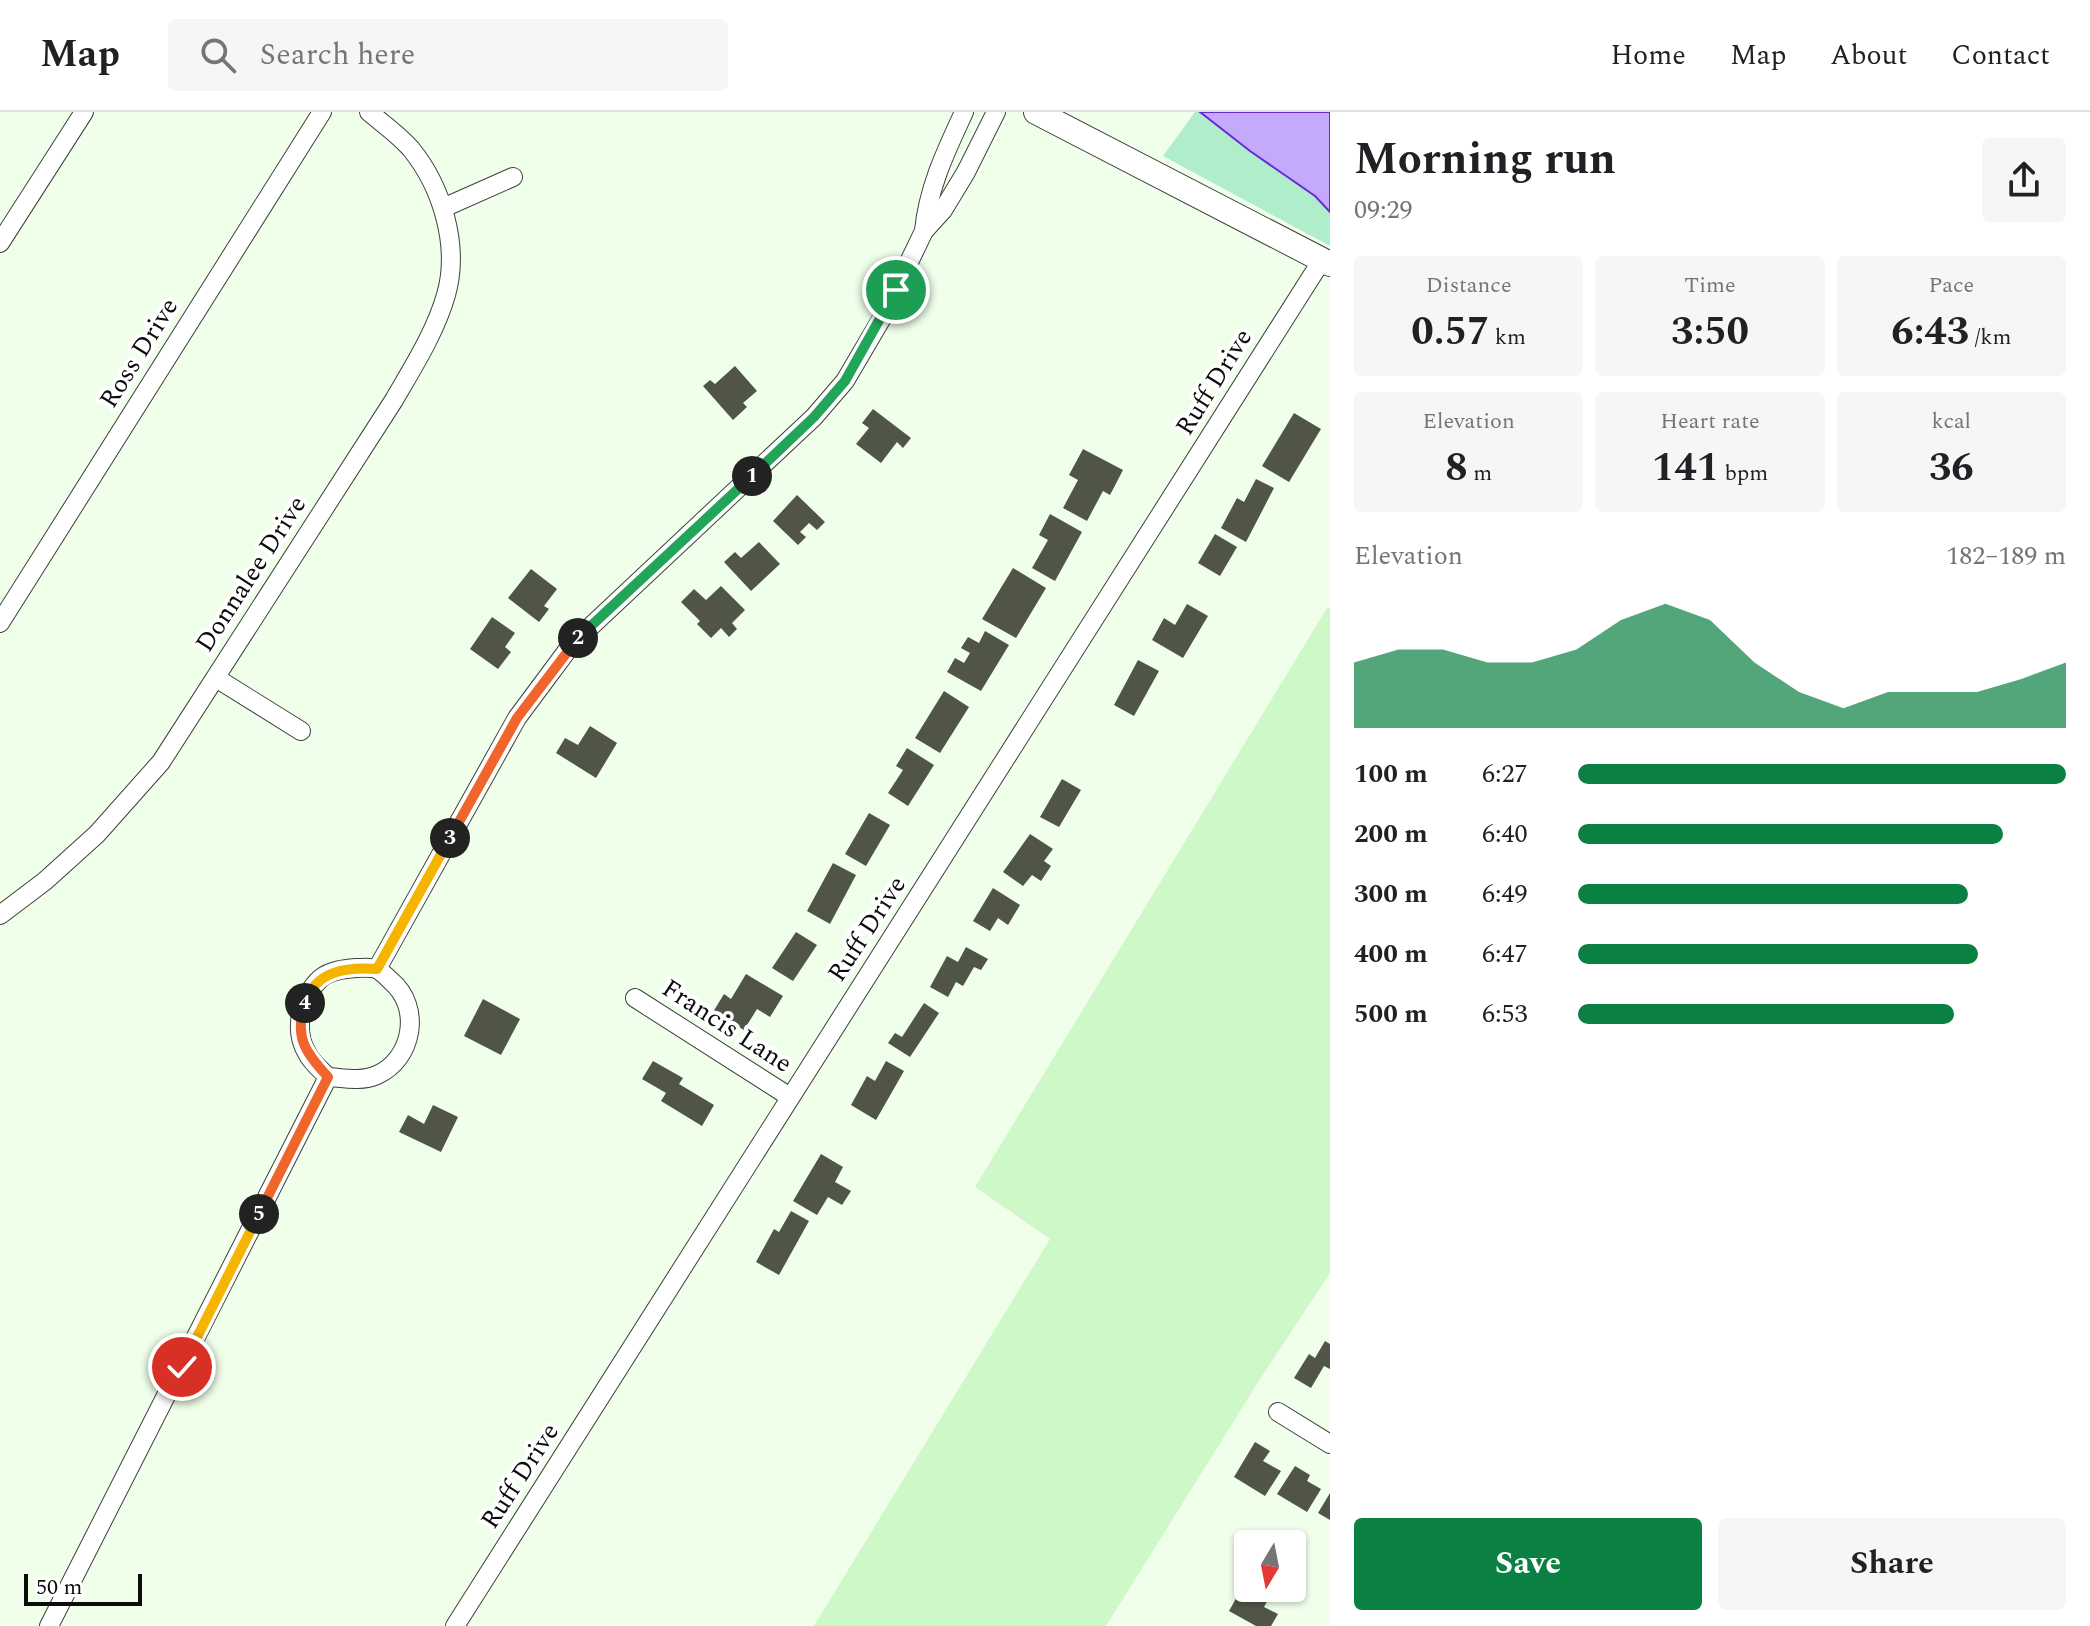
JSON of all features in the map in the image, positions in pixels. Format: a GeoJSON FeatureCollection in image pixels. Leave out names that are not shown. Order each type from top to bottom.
{"type":"FeatureCollection","features":[{"type":"Feature","properties":{"kind":"street"},"geometry":{"type":"LineString","coordinates":[[0,243],[84,112]]}},
{"type":"Feature","properties":{"kind":"street","name":"Ross Drive"},"geometry":{"type":"LineString","coordinates":[[0,623],[322,112]]}},
{"type":"Feature","properties":{"kind":"street","name":"Donnalee Drive"},"geometry":{"type":"LineString","coordinates":[[0,915],[45,881],[97,834],[161,762],[421,354],[447,293],[450,247],[443,208],[410,149],[369,112]]}},
{"type":"Feature","properties":{"kind":"street"},"geometry":{"type":"LineString","coordinates":[[924,231],[927,205],[937,175],[964,112]]}},
{"type":"Feature","properties":{"kind":"street"},"geometry":{"type":"LineString","coordinates":[[377,969],[517,718],[572,644],[814,417],[845,381],[882,318],[924,231],[943,210],[966,172],[996,112]]}},
{"type":"Feature","properties":{"kind":"street"},"geometry":{"type":"LineString","coordinates":[[1036,112],[1326,262]]}},
{"type":"Feature","properties":{"kind":"street"},"geometry":{"type":"LineString","coordinates":[[443,208],[513,177]]}},
{"type":"Feature","properties":{"kind":"street","name":"Ruff Drive"},"geometry":{"type":"LineString","coordinates":[[455,1626],[1326,262]]}},
{"type":"Feature","properties":{"kind":"street"},"geometry":{"type":"LineString","coordinates":[[216,678],[301,731]]}},
{"type":"Feature","properties":{"kind":"street"},"geometry":{"type":"LineString","coordinates":[[377,969],[396,985],[408,1008],[409,1040],[400,1057],[377,1075],[361,1080],[328,1077],[306,1053],[298,1025],[308,993],[322,977],[338,970],[377,969]]}},
{"type":"Feature","properties":{"kind":"street","name":"Francis Lane"},"geometry":{"type":"LineString","coordinates":[[635,998],[790,1097]]}},
{"type":"Feature","properties":{"kind":"street"},"geometry":{"type":"LineString","coordinates":[[49,1626],[328,1077]]}},
{"type":"Feature","properties":{"kind":"street"},"geometry":{"type":"LineString","coordinates":[[1278,1412],[1330,1444]]}},
{"type":"Feature","properties":{"kind":"green space"},"geometry":{"type":"Polygon","coordinates":[[[1195,112],[1200,112],[1315,196],[1330,212],[1330,246],[1163,156],[1195,112]]]}},
{"type":"Feature","properties":{"kind":"green space"},"geometry":{"type":"Polygon","coordinates":[[[1327,608],[1330,608],[1330,1273],[1106,1626],[814,1626],[1050,1239],[975,1187],[1327,608]]]}},
{"type":"Feature","properties":{"kind":"shaded area"},"geometry":{"type":"Polygon","coordinates":[[[1200,112],[1330,112],[1330,212],[1315,196],[1200,112]]]}},
{"type":"Feature","properties":{"kind":"building"},"geometry":{"type":"Polygon","coordinates":[[[735,366],[757,391],[743,403],[747,407],[733,420],[703,386],[710,380],[715,384],[735,366]]]}},
{"type":"Feature","properties":{"kind":"building"},"geometry":{"type":"Polygon","coordinates":[[[873,409],[911,438],[903,448],[897,442],[881,463],[856,444],[869,428],[862,423],[873,409]]]}},
{"type":"Feature","properties":{"kind":"building"},"geometry":{"type":"Polygon","coordinates":[[[1294,413],[1321,429],[1289,482],[1262,466],[1294,413]]]}},
{"type":"Feature","properties":{"kind":"building"},"geometry":{"type":"Polygon","coordinates":[[[1083,449],[1123,470],[1110,495],[1103,491],[1087,521],[1063,508],[1078,480],[1069,475],[1083,449]]]}},
{"type":"Feature","properties":{"kind":"building"},"geometry":{"type":"Polygon","coordinates":[[[1256,479],[1274,488],[1246,542],[1221,528],[1237,498],[1244,502],[1256,479]]]}},
{"type":"Feature","properties":{"kind":"building"},"geometry":{"type":"Polygon","coordinates":[[[797,495],[825,522],[817,530],[809,523],[800,532],[806,537],[798,545],[773,521],[797,495]]]}},
{"type":"Feature","properties":{"kind":"building"},"geometry":{"type":"Polygon","coordinates":[[[1050,514],[1082,532],[1055,581],[1032,568],[1048,540],[1039,535],[1050,514]]]}},
{"type":"Feature","properties":{"kind":"building"},"geometry":{"type":"Polygon","coordinates":[[[1215,534],[1237,547],[1220,576],[1198,563],[1215,534]]]}},
{"type":"Feature","properties":{"kind":"building"},"geometry":{"type":"Polygon","coordinates":[[[759,542],[780,564],[751,591],[724,562],[735,552],[741,558],[759,542]]]}},
{"type":"Feature","properties":{"kind":"building"},"geometry":{"type":"Polygon","coordinates":[[[1013,568],[1046,588],[1016,638],[982,619],[1013,568]]]}},
{"type":"Feature","properties":{"kind":"building"},"geometry":{"type":"Polygon","coordinates":[[[531,569],[557,589],[544,606],[549,609],[539,622],[508,598],[531,569]]]}},
{"type":"Feature","properties":{"kind":"building"},"geometry":{"type":"Polygon","coordinates":[[[721,586],[745,610],[732,623],[737,629],[729,637],[721,628],[711,638],[697,624],[700,621],[681,602],[694,589],[706,600],[721,586]]]}},
{"type":"Feature","properties":{"kind":"building"},"geometry":{"type":"Polygon","coordinates":[[[1187,604],[1208,616],[1183,658],[1152,640],[1164,618],[1175,625],[1187,604]]]}},
{"type":"Feature","properties":{"kind":"building"},"geometry":{"type":"Polygon","coordinates":[[[492,617],[515,633],[505,647],[511,652],[498,669],[470,649],[492,617]]]}},
{"type":"Feature","properties":{"kind":"building"},"geometry":{"type":"Polygon","coordinates":[[[985,631],[1009,645],[981,691],[947,672],[955,658],[964,663],[970,653],[961,648],[968,637],[979,643],[985,631]]]}},
{"type":"Feature","properties":{"kind":"building"},"geometry":{"type":"Polygon","coordinates":[[[1138,660],[1159,671],[1134,716],[1114,705],[1138,660]]]}},
{"type":"Feature","properties":{"kind":"building"},"geometry":{"type":"Polygon","coordinates":[[[944,691],[969,707],[940,753],[915,738],[944,691]]]}},
{"type":"Feature","properties":{"kind":"building"},"geometry":{"type":"Polygon","coordinates":[[[590,726],[617,743],[596,778],[556,753],[565,738],[578,745],[590,726]]]}},
{"type":"Feature","properties":{"kind":"building"},"geometry":{"type":"Polygon","coordinates":[[[907,748],[934,765],[908,806],[888,793],[903,770],[896,766],[907,748]]]}},
{"type":"Feature","properties":{"kind":"building"},"geometry":{"type":"Polygon","coordinates":[[[1062,779],[1081,790],[1059,827],[1040,817],[1062,779]]]}},
{"type":"Feature","properties":{"kind":"building"},"geometry":{"type":"Polygon","coordinates":[[[869,813],[890,825],[866,866],[845,854],[869,813]]]}},
{"type":"Feature","properties":{"kind":"building"},"geometry":{"type":"Polygon","coordinates":[[[1030,834],[1053,849],[1044,861],[1051,866],[1041,881],[1032,875],[1023,886],[1003,872],[1030,834]]]}},
{"type":"Feature","properties":{"kind":"building"},"geometry":{"type":"Polygon","coordinates":[[[833,863],[856,875],[830,924],[807,911],[833,863]]]}},
{"type":"Feature","properties":{"kind":"building"},"geometry":{"type":"Polygon","coordinates":[[[993,888],[1020,905],[1008,925],[998,918],[990,931],[973,921],[993,888]]]}},
{"type":"Feature","properties":{"kind":"building"},"geometry":{"type":"Polygon","coordinates":[[[796,932],[817,945],[793,981],[772,968],[796,932]]]}},
{"type":"Feature","properties":{"kind":"building"},"geometry":{"type":"Polygon","coordinates":[[[966,947],[988,959],[981,970],[974,967],[963,986],[956,982],[948,997],[930,987],[947,956],[958,962],[966,947]]]}},
{"type":"Feature","properties":{"kind":"building"},"geometry":{"type":"Polygon","coordinates":[[[746,974],[783,996],[770,1017],[757,1009],[744,1030],[713,1012],[724,994],[731,999],[746,974]]]}},
{"type":"Feature","properties":{"kind":"building"},"geometry":{"type":"Polygon","coordinates":[[[483,999],[520,1019],[501,1055],[464,1036],[483,999]]]}},
{"type":"Feature","properties":{"kind":"building"},"geometry":{"type":"Polygon","coordinates":[[[924,1003],[939,1013],[910,1057],[888,1043],[895,1033],[902,1037],[924,1003]]]}},
{"type":"Feature","properties":{"kind":"building"},"geometry":{"type":"Polygon","coordinates":[[[653,1061],[683,1078],[679,1084],[714,1105],[702,1126],[661,1101],[666,1093],[642,1079],[653,1061]]]}},
{"type":"Feature","properties":{"kind":"building"},"geometry":{"type":"Polygon","coordinates":[[[886,1061],[904,1071],[876,1120],[851,1105],[867,1076],[875,1081],[886,1061]]]}},
{"type":"Feature","properties":{"kind":"building"},"geometry":{"type":"Polygon","coordinates":[[[433,1105],[458,1117],[441,1152],[399,1132],[408,1115],[424,1124],[433,1105]]]}},
{"type":"Feature","properties":{"kind":"building"},"geometry":{"type":"Polygon","coordinates":[[[821,1154],[843,1167],[835,1182],[851,1191],[842,1205],[828,1197],[817,1215],[793,1201],[821,1154]]]}},
{"type":"Feature","properties":{"kind":"building"},"geometry":{"type":"Polygon","coordinates":[[[791,1211],[809,1221],[779,1275],[756,1262],[774,1229],[779,1232],[791,1211]]]}},
{"type":"Feature","properties":{"kind":"building"},"geometry":{"type":"Polygon","coordinates":[[[1325,1341],[1330,1344],[1330,1369],[1324,1366],[1311,1388],[1294,1378],[1309,1354],[1315,1358],[1325,1341]]]}},
{"type":"Feature","properties":{"kind":"building"},"geometry":{"type":"Polygon","coordinates":[[[1255,1442],[1270,1451],[1263,1461],[1281,1471],[1265,1496],[1234,1477],[1255,1442]]]}},
{"type":"Feature","properties":{"kind":"building"},"geometry":{"type":"Polygon","coordinates":[[[1295,1466],[1310,1475],[1307,1481],[1321,1489],[1307,1512],[1277,1494],[1295,1466]]]}},
{"type":"Feature","properties":{"kind":"building"},"geometry":{"type":"Polygon","coordinates":[[[1330,1493],[1330,1520],[1318,1513],[1330,1493]]]}},
{"type":"Feature","properties":{"kind":"building"},"geometry":{"type":"Polygon","coordinates":[[[1234,1602],[1267,1602],[1264,1607],[1278,1614],[1271,1626],[1256,1626],[1229,1611],[1234,1602]]]}},
{"type":"Feature","properties":{"kind":"route"},"geometry":{"type":"LineString","coordinates":[[182,1367],[328,1077],[306,1053],[298,1025],[308,993],[322,977],[338,970],[377,969],[517,718],[572,644],[814,417],[845,381],[896,290]]}}]}
